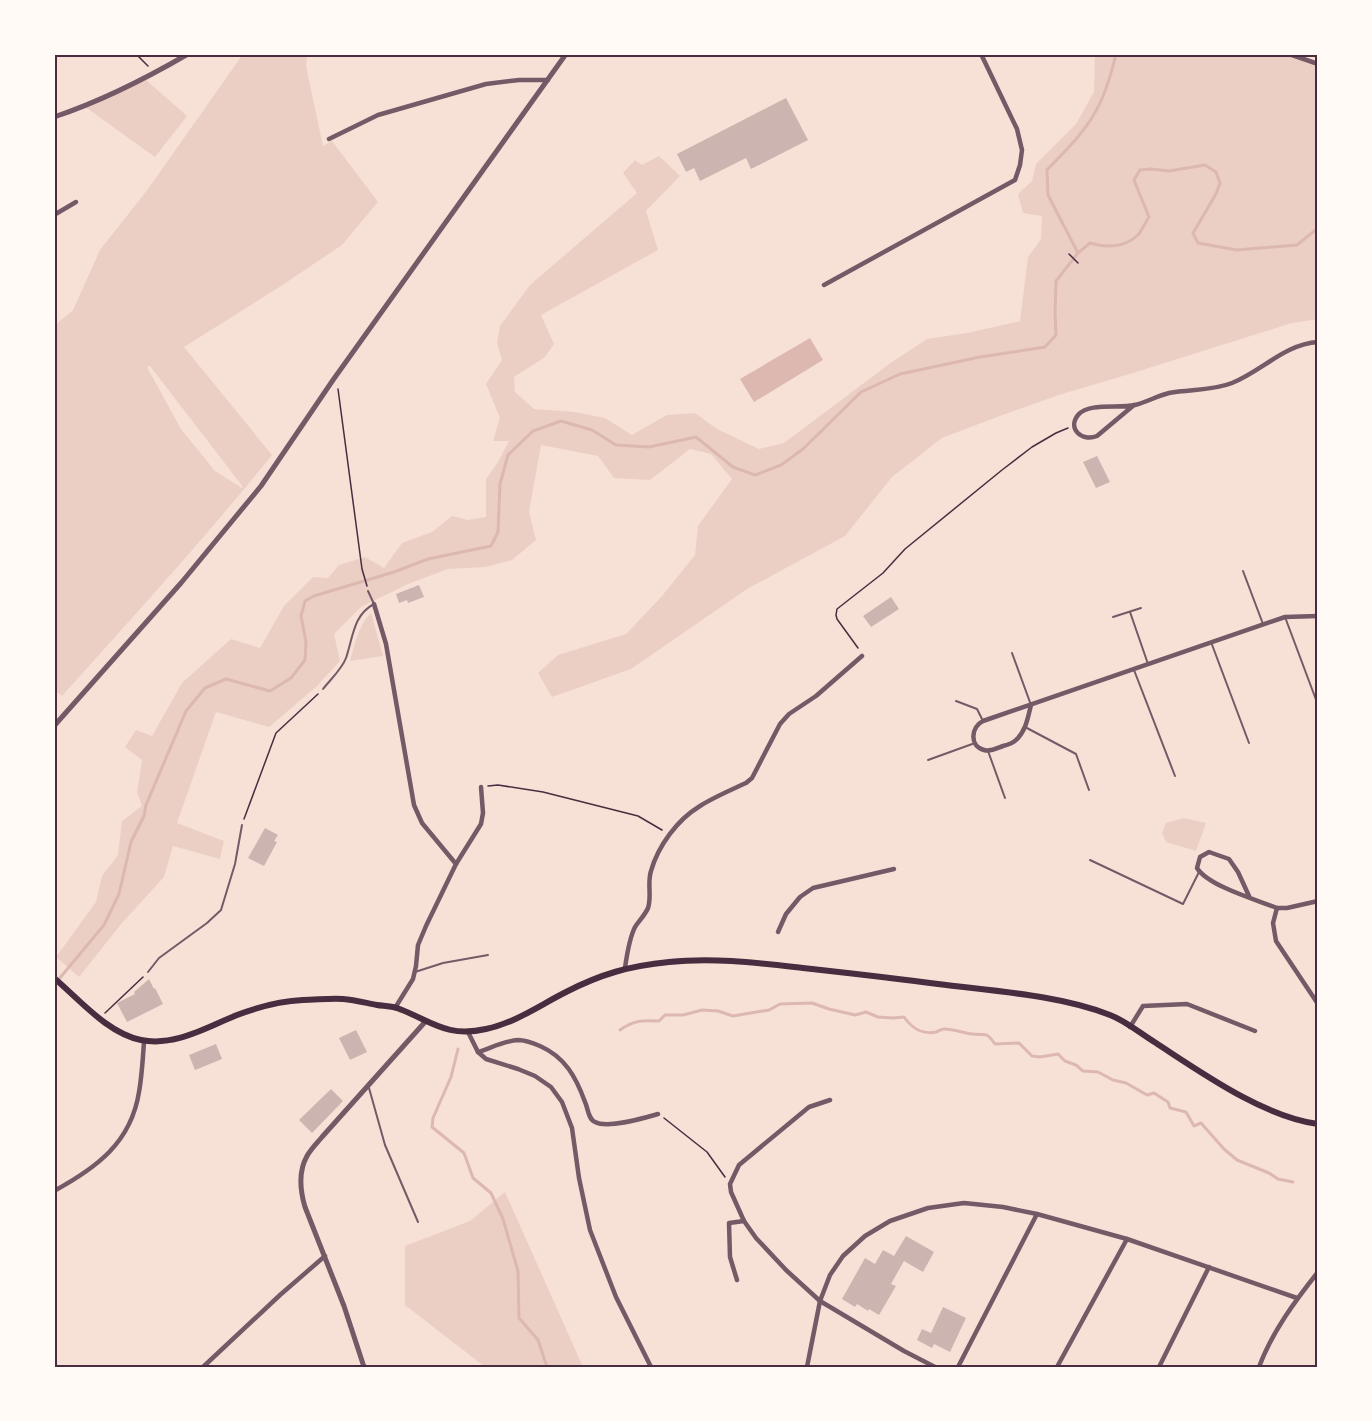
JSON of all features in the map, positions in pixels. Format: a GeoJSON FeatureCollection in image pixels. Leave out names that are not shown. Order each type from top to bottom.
{"type":"FeatureCollection","features":[{"type":"Feature","properties":{"kind":"main road"},"geometry":{"type":"LineString","coordinates":[[54,978],[113,1028],[144,1041],[172,1040],[199,1032],[238,1014],[297,1000],[342,999],[395,1008],[446,1030],[468,1032],[490,1028],[515,1019],[596,978],[625,968],[671,961],[775,965],[902,979],[1071,1003],[1112,1016],[1234,1091],[1273,1111],[1304,1122],[1318,1124]]}},
{"type":"Feature","properties":{"kind":"street"},"geometry":{"type":"LineString","coordinates":[[54,117],[110,96],[188,54]]}},
{"type":"Feature","properties":{"kind":"street"},"geometry":{"type":"LineString","coordinates":[[54,726],[181,583],[261,486],[333,380],[566,54]]}},
{"type":"Feature","properties":{"kind":"street"},"geometry":{"type":"LineString","coordinates":[[824,285],[1015,180],[1022,150],[1017,129],[981,54]]}},
{"type":"Feature","properties":{"kind":"street"},"geometry":{"type":"LineString","coordinates":[[1289,54],[1318,64]]}},
{"type":"Feature","properties":{"kind":"street"},"geometry":{"type":"LineString","coordinates":[[329,139],[378,115],[486,84],[519,80],[548,80]]}},
{"type":"Feature","properties":{"kind":"street"},"geometry":{"type":"LineString","coordinates":[[54,215],[76,202]]}},
{"type":"Feature","properties":{"kind":"street"},"geometry":{"type":"LineString","coordinates":[[1134,405],[1104,431],[1091,438],[1080,436],[1074,425],[1080,413],[1090,408],[1134,405],[1172,393],[1203,390],[1233,383],[1288,350],[1318,342]]}},
{"type":"Feature","properties":{"kind":"street"},"geometry":{"type":"LineString","coordinates":[[374,604],[386,644],[414,805],[422,823],[456,864]]}},
{"type":"Feature","properties":{"kind":"street"},"geometry":{"type":"LineString","coordinates":[[1031,705],[1025,727],[1015,742],[988,751],[978,747],[975,743],[973,738],[975,728],[983,721],[1285,617],[1318,616]]}},
{"type":"Feature","properties":{"kind":"street"},"geometry":{"type":"LineString","coordinates":[[625,968],[632,936],[648,907],[649,875],[659,848],[670,834],[701,805],[752,778],[780,724],[789,714],[816,696],[862,656]]}},
{"type":"Feature","properties":{"kind":"street"},"geometry":{"type":"LineString","coordinates":[[395,1008],[413,979],[418,945],[426,926],[456,864],[481,824],[483,813],[481,787]]}},
{"type":"Feature","properties":{"kind":"street"},"geometry":{"type":"LineString","coordinates":[[1249,896],[1229,859],[1209,852],[1200,857],[1197,868],[1203,876],[1221,886],[1277,908],[1318,901]]}},
{"type":"Feature","properties":{"kind":"street"},"geometry":{"type":"LineString","coordinates":[[778,932],[786,914],[800,897],[813,888],[894,869]]}},
{"type":"Feature","properties":{"kind":"street"},"geometry":{"type":"LineString","coordinates":[[1277,908],[1273,923],[1276,941],[1318,1004]]}},
{"type":"Feature","properties":{"kind":"street"},"geometry":{"type":"LineString","coordinates":[[1130,1027],[1143,1006],[1187,1004],[1255,1031]]}},
{"type":"Feature","properties":{"kind":"street"},"geometry":{"type":"LineString","coordinates":[[364,1367],[344,1306],[305,1207],[300,1190],[302,1172],[307,1156],[425,1022]]}},
{"type":"Feature","properties":{"kind":"street"},"geometry":{"type":"LineString","coordinates":[[468,1032],[478,1052],[486,1059],[535,1076],[551,1088],[562,1102],[573,1128],[579,1178],[590,1230],[616,1297],[651,1367]]}},
{"type":"Feature","properties":{"kind":"street"},"geometry":{"type":"LineString","coordinates":[[478,1052],[519,1040],[533,1042],[548,1049],[569,1068],[578,1084],[590,1118],[595,1122],[618,1123],[658,1114]]}},
{"type":"Feature","properties":{"kind":"street"},"geometry":{"type":"LineString","coordinates":[[54,1191],[81,1176],[106,1156],[123,1136],[133,1117],[139,1093],[144,1041]]}},
{"type":"Feature","properties":{"kind":"street"},"geometry":{"type":"LineString","coordinates":[[830,1100],[809,1107],[739,1165],[730,1184],[731,1192],[744,1221],[756,1238],[820,1301],[903,1352],[935,1367]]}},
{"type":"Feature","properties":{"kind":"street"},"geometry":{"type":"LineString","coordinates":[[807,1367],[820,1301],[830,1275],[843,1256],[865,1236],[890,1221],[928,1208],[964,1203],[1003,1207],[1037,1214],[1127,1239],[1297,1298]]}},
{"type":"Feature","properties":{"kind":"street"},"geometry":{"type":"LineString","coordinates":[[958,1367],[1037,1214]]}},
{"type":"Feature","properties":{"kind":"street"},"geometry":{"type":"LineString","coordinates":[[737,1280],[730,1257],[729,1223],[744,1221]]}},
{"type":"Feature","properties":{"kind":"street"},"geometry":{"type":"LineString","coordinates":[[1057,1367],[1127,1239]]}},
{"type":"Feature","properties":{"kind":"street"},"geometry":{"type":"LineString","coordinates":[[203,1367],[280,1294],[325,1256]]}},
{"type":"Feature","properties":{"kind":"street"},"geometry":{"type":"LineString","coordinates":[[1159,1367],[1209,1267]]}},
{"type":"Feature","properties":{"kind":"street"},"geometry":{"type":"LineString","coordinates":[[1260,1367],[1283,1319],[1318,1272]]}},
{"type":"Feature","properties":{"kind":"lane"},"geometry":{"type":"LineString","coordinates":[[1243,571],[1263,624]]}},
{"type":"Feature","properties":{"kind":"lane"},"geometry":{"type":"LineString","coordinates":[[323,689],[345,660],[351,636],[360,615],[374,604],[368,591]]}},
{"type":"Feature","properties":{"kind":"lane"},"geometry":{"type":"LineString","coordinates":[[1113,617],[1141,608]]}},
{"type":"Feature","properties":{"kind":"lane"},"geometry":{"type":"LineString","coordinates":[[1130,612],[1148,664]]}},
{"type":"Feature","properties":{"kind":"lane"},"geometry":{"type":"LineString","coordinates":[[1285,617],[1318,705]]}},
{"type":"Feature","properties":{"kind":"lane"},"geometry":{"type":"LineString","coordinates":[[1211,642],[1249,743]]}},
{"type":"Feature","properties":{"kind":"lane"},"geometry":{"type":"LineString","coordinates":[[1012,653],[1031,705]]}},
{"type":"Feature","properties":{"kind":"lane"},"geometry":{"type":"LineString","coordinates":[[1133,669],[1175,776]]}},
{"type":"Feature","properties":{"kind":"lane"},"geometry":{"type":"LineString","coordinates":[[956,701],[977,709],[983,721]]}},
{"type":"Feature","properties":{"kind":"lane"},"geometry":{"type":"LineString","coordinates":[[1025,727],[1076,754],[1089,790]]}},
{"type":"Feature","properties":{"kind":"lane"},"geometry":{"type":"LineString","coordinates":[[928,760],[975,743]]}},
{"type":"Feature","properties":{"kind":"lane"},"geometry":{"type":"LineString","coordinates":[[988,751],[1005,798]]}},
{"type":"Feature","properties":{"kind":"lane"},"geometry":{"type":"LineString","coordinates":[[148,972],[159,958],[221,910],[235,864],[242,825]]}},
{"type":"Feature","properties":{"kind":"lane"},"geometry":{"type":"LineString","coordinates":[[1090,860],[1183,904],[1199,872]]}},
{"type":"Feature","properties":{"kind":"lane"},"geometry":{"type":"LineString","coordinates":[[415,972],[443,963],[488,955]]}},
{"type":"Feature","properties":{"kind":"lane"},"geometry":{"type":"LineString","coordinates":[[368,1085],[385,1144],[418,1222]]}},
{"type":"Feature","properties":{"kind":"path"},"geometry":{"type":"LineString","coordinates":[[136,54],[156,73]]}},
{"type":"Feature","properties":{"kind":"path"},"geometry":{"type":"LineString","coordinates":[[1069,254],[1078,263]]}},
{"type":"Feature","properties":{"kind":"path"},"geometry":{"type":"LineString","coordinates":[[333,380],[338,387],[362,569],[368,591]]}},
{"type":"Feature","properties":{"kind":"path"},"geometry":{"type":"LineString","coordinates":[[862,656],[837,619],[837,609],[884,573],[905,549],[1010,464],[1040,442],[1074,425]]}},
{"type":"Feature","properties":{"kind":"path"},"geometry":{"type":"LineString","coordinates":[[242,825],[276,733],[323,689]]}},
{"type":"Feature","properties":{"kind":"path"},"geometry":{"type":"LineString","coordinates":[[481,787],[498,785],[543,792],[638,816],[670,834]]}},
{"type":"Feature","properties":{"kind":"path"},"geometry":{"type":"LineString","coordinates":[[99,1018],[148,972]]}},
{"type":"Feature","properties":{"kind":"path"},"geometry":{"type":"LineString","coordinates":[[658,1114],[707,1152],[730,1184]]}},
{"type":"Feature","properties":{"kind":"shaded area"},"geometry":{"type":"Polygon","coordinates":[[[243,54],[307,54],[306,66],[323,146],[332,141],[378,202],[342,245],[184,347],[272,455],[195,547],[62,696],[54,690],[54,326],[73,310],[100,250],[148,189],[243,54]],[[150,366],[147,367],[181,429],[215,471],[243,487],[150,366]]]}},
{"type":"Feature","properties":{"kind":"shaded area"},"geometry":{"type":"Polygon","coordinates":[[[1095,54],[1282,54],[1318,67],[1318,319],[1292,323],[1062,394],[942,438],[892,477],[845,536],[747,589],[631,669],[552,697],[538,673],[558,655],[626,634],[662,596],[695,555],[698,526],[732,479],[711,454],[690,449],[650,480],[614,478],[598,456],[541,445],[529,512],[536,540],[512,560],[486,567],[448,569],[408,584],[361,607],[334,634],[340,661],[316,687],[269,727],[216,712],[177,823],[224,841],[220,859],[173,846],[164,877],[122,923],[79,977],[56,957],[96,902],[102,876],[118,855],[122,821],[142,806],[137,792],[142,760],[125,747],[136,730],[152,736],[182,683],[231,639],[260,648],[284,606],[313,577],[328,578],[339,565],[365,557],[384,568],[402,543],[432,532],[452,516],[468,520],[486,517],[486,479],[509,441],[493,441],[500,418],[486,384],[502,360],[497,343],[500,326],[530,285],[637,193],[623,173],[635,160],[642,165],[659,156],[680,176],[646,211],[658,250],[541,315],[554,344],[545,357],[514,377],[515,392],[534,409],[575,412],[605,418],[632,435],[667,415],[695,413],[717,429],[759,449],[784,443],[892,362],[927,339],[1020,321],[1028,257],[1041,239],[1042,216],[1023,213],[1018,194],[1032,181],[1036,164],[1076,124],[1094,92],[1095,54]]]}},
{"type":"Feature","properties":{"kind":"shaded area"},"geometry":{"type":"Polygon","coordinates":[[[145,79],[187,116],[155,157],[84,106],[145,79]]]}},
{"type":"Feature","properties":{"kind":"shaded area"},"geometry":{"type":"Polygon","coordinates":[[[810,338],[823,360],[754,402],[740,379],[810,338]]]}},
{"type":"Feature","properties":{"kind":"shaded area"},"geometry":{"type":"Polygon","coordinates":[[[371,613],[383,656],[350,661],[360,629],[371,613]]]}},
{"type":"Feature","properties":{"kind":"shaded area"},"geometry":{"type":"Polygon","coordinates":[[[1184,818],[1206,823],[1196,851],[1166,842],[1162,833],[1166,823],[1184,818]]]}},
{"type":"Feature","properties":{"kind":"shaded area"},"geometry":{"type":"Polygon","coordinates":[[[505,1192],[583,1367],[485,1367],[405,1305],[405,1246],[470,1221],[505,1192]]]}},
{"type":"Feature","properties":{"kind":"building"},"geometry":{"type":"Polygon","coordinates":[[[786,98],[808,140],[751,169],[746,158],[700,181],[694,168],[686,172],[677,154],[786,98]]]}},
{"type":"Feature","properties":{"kind":"building"},"geometry":{"type":"Polygon","coordinates":[[[1097,456],[1110,482],[1096,488],[1083,462],[1097,456]]]}},
{"type":"Feature","properties":{"kind":"building"},"geometry":{"type":"Polygon","coordinates":[[[419,585],[424,597],[408,603],[407,600],[399,603],[396,594],[419,585]]]}},
{"type":"Feature","properties":{"kind":"building"},"geometry":{"type":"Polygon","coordinates":[[[891,597],[899,609],[871,627],[863,616],[891,597]]]}},
{"type":"Feature","properties":{"kind":"building"},"geometry":{"type":"Polygon","coordinates":[[[265,828],[278,835],[274,841],[277,842],[264,866],[248,858],[265,828]]]}},
{"type":"Feature","properties":{"kind":"building"},"geometry":{"type":"Polygon","coordinates":[[[149,979],[163,1004],[127,1022],[117,1003],[135,994],[134,992],[149,979]]]}},
{"type":"Feature","properties":{"kind":"building"},"geometry":{"type":"Polygon","coordinates":[[[356,1030],[367,1052],[350,1060],[339,1038],[356,1030]]]}},
{"type":"Feature","properties":{"kind":"building"},"geometry":{"type":"Polygon","coordinates":[[[216,1044],[222,1059],[195,1070],[189,1055],[216,1044]]]}},
{"type":"Feature","properties":{"kind":"building"},"geometry":{"type":"Polygon","coordinates":[[[331,1089],[343,1101],[312,1133],[299,1120],[331,1089]]]}},
{"type":"Feature","properties":{"kind":"building"},"geometry":{"type":"Polygon","coordinates":[[[906,1236],[934,1252],[923,1272],[904,1261],[891,1284],[896,1286],[879,1315],[857,1304],[855,1307],[842,1299],[865,1258],[875,1264],[883,1250],[894,1256],[906,1236]]]}},
{"type":"Feature","properties":{"kind":"building"},"geometry":{"type":"Polygon","coordinates":[[[943,1307],[966,1318],[950,1352],[934,1344],[932,1348],[917,1340],[922,1329],[931,1333],[943,1307]]]}},
{"type":"Feature","properties":{"kind":"waterway"},"geometry":{"type":"LineString","coordinates":[[1078,253],[1048,195],[1047,170],[1093,116],[1110,78],[1116,54]]}},
{"type":"Feature","properties":{"kind":"waterway"},"geometry":{"type":"LineString","coordinates":[[54,985],[104,925],[119,894],[131,842],[144,816],[146,805],[186,711],[205,688],[226,679],[270,691],[291,678],[305,660],[306,642],[301,616],[305,601],[314,596],[394,572],[428,559],[491,546],[498,532],[500,484],[508,455],[533,431],[561,421],[592,430],[616,445],[649,447],[696,437],[733,467],[755,475],[781,465],[803,449],[861,392],[900,374],[980,357],[1045,347],[1056,335],[1056,281],[1078,253],[1090,243],[1103,246],[1121,245],[1133,239],[1149,217],[1134,180],[1140,170],[1169,171],[1205,165],[1216,172],[1220,183],[1216,194],[1193,233],[1198,243],[1237,250],[1297,245],[1318,228]]}},
{"type":"Feature","properties":{"kind":"waterway"},"geometry":{"type":"LineString","coordinates":[[620,1030],[639,1021],[659,1021],[665,1015],[683,1015],[702,1010],[718,1011],[733,1016],[769,1010],[780,1004],[812,1003],[855,1015],[866,1012],[878,1017],[904,1017],[914,1027],[931,1033],[944,1029],[985,1034],[995,1044],[1019,1043],[1032,1056],[1058,1054],[1065,1061],[1076,1065],[1083,1071],[1098,1072],[1113,1080],[1126,1083],[1147,1095],[1154,1093],[1168,1102],[1170,1108],[1186,1112],[1194,1126],[1201,1123],[1237,1160],[1278,1179],[1293,1182]]}},
{"type":"Feature","properties":{"kind":"waterway"},"geometry":{"type":"LineString","coordinates":[[458,1049],[451,1077],[433,1118],[432,1127],[464,1153],[473,1178],[491,1193],[503,1219],[518,1271],[519,1318],[538,1340],[547,1367]]}}]}
